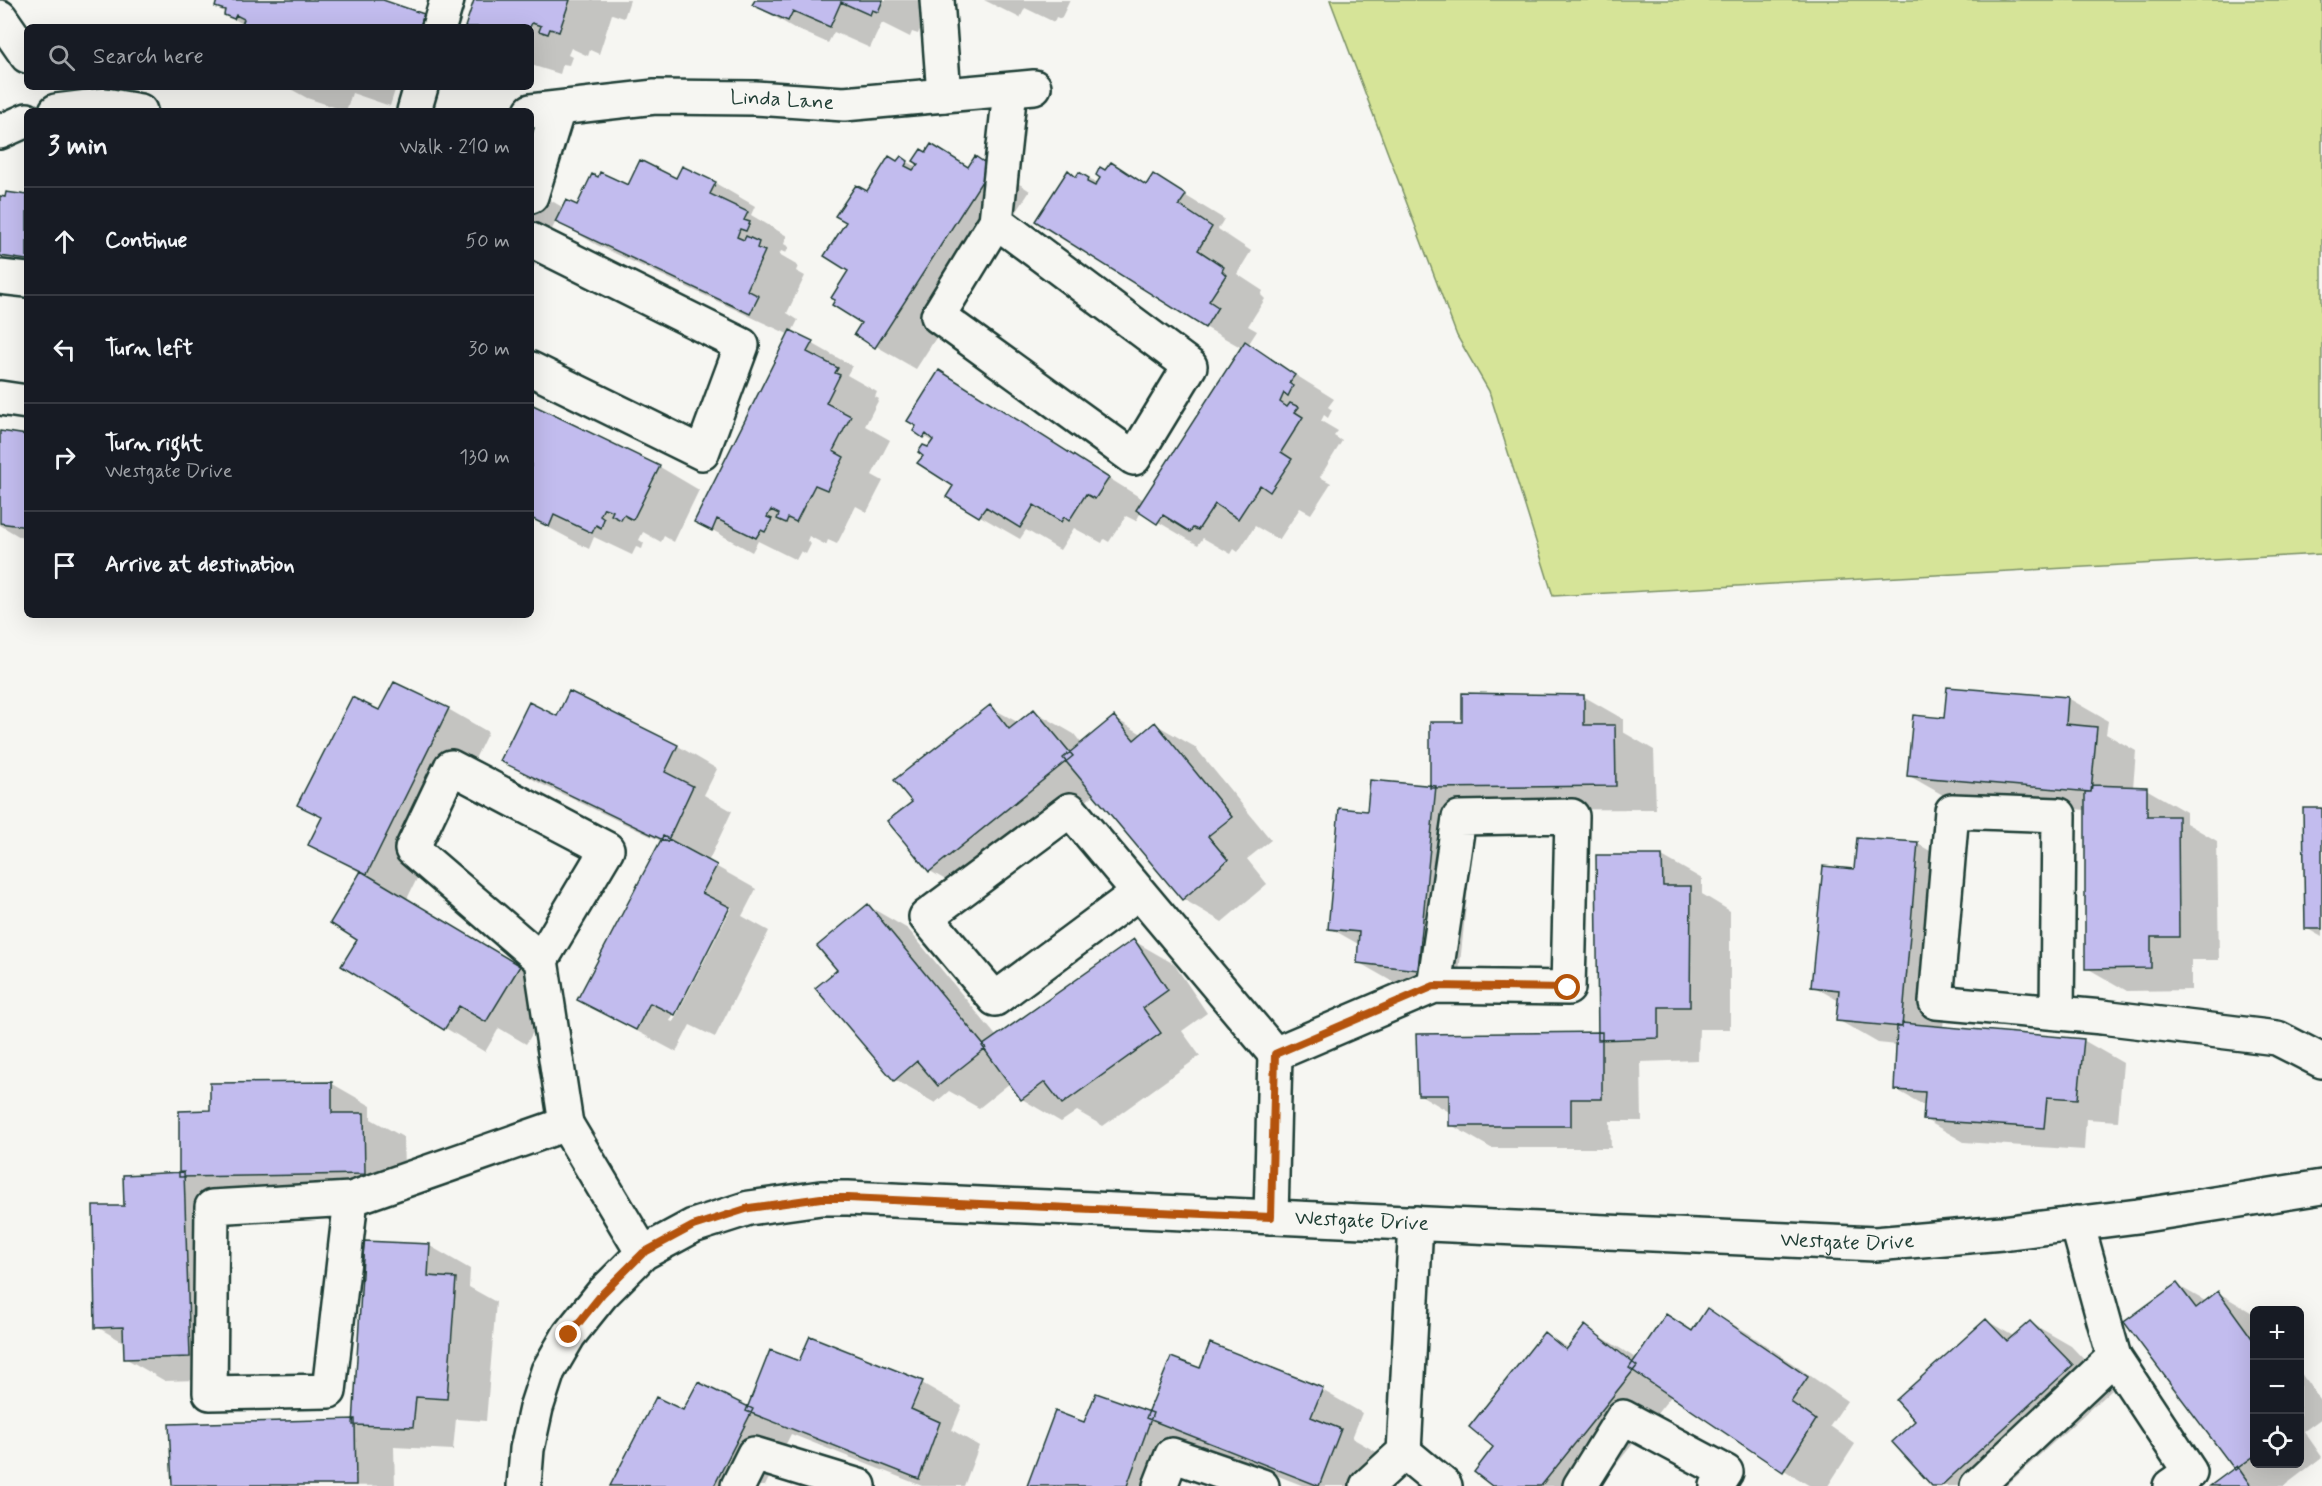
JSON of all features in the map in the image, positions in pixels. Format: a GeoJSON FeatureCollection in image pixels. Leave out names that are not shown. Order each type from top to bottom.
{"type":"FeatureCollection","features":[{"type":"Feature","properties":{"kind":"street"},"geometry":{"type":"LineString","coordinates":[[937,0],[944,95]]}},
{"type":"Feature","properties":{"kind":"street"},"geometry":{"type":"LineString","coordinates":[[0,17],[24,53]]}},
{"type":"Feature","properties":{"kind":"street","name":"Linda Lane"},"geometry":{"type":"LineString","coordinates":[[545,110],[655,97],[755,98],[844,104],[1022,88],[996,220]]}},
{"type":"Feature","properties":{"kind":"street"},"geometry":{"type":"LineString","coordinates":[[415,108],[420,90]]}},
{"type":"Feature","properties":{"kind":"street"},"geometry":{"type":"LineString","coordinates":[[56,102],[122,108]]}},
{"type":"Feature","properties":{"kind":"street"},"geometry":{"type":"LineString","coordinates":[[534,178],[545,110]]}},
{"type":"Feature","properties":{"kind":"street"},"geometry":{"type":"LineString","coordinates":[[0,132],[24,121]]}},
{"type":"Feature","properties":{"kind":"street"},"geometry":{"type":"LineString","coordinates":[[996,220],[1190,366],[1134,458],[938,316],[996,220]]}},
{"type":"Feature","properties":{"kind":"street"},"geometry":{"type":"LineString","coordinates":[[534,241],[742,345],[702,453],[534,370]]}},
{"type":"Feature","properties":{"kind":"street"},"geometry":{"type":"LineString","coordinates":[[0,278],[24,280]]}},
{"type":"Feature","properties":{"kind":"street"},"geometry":{"type":"LineString","coordinates":[[0,398],[24,402]]}},
{"type":"Feature","properties":{"kind":"street"},"geometry":{"type":"LineString","coordinates":[[541,960],[411,849],[451,766],[607,849],[541,960],[566,1124],[643,1253]]}},
{"type":"Feature","properties":{"kind":"street"},"geometry":{"type":"LineString","coordinates":[[1139,892],[995,999],[926,917],[1070,810],[1139,892],[1275,1054],[1271,1217]]}},
{"type":"Feature","properties":{"kind":"street"},"geometry":{"type":"LineString","coordinates":[[2057,1013],[2059,815],[1952,811],[1936,1002],[2277,1038],[2322,1062]]}},
{"type":"Feature","properties":{"kind":"street"},"geometry":{"type":"LineString","coordinates":[[1275,1054],[1434,986],[1568,988],[1572,816],[1459,818],[1434,986]]}},
{"type":"Feature","properties":{"kind":"street"},"geometry":{"type":"LineString","coordinates":[[351,1199],[329,1391],[210,1393],[212,1207],[351,1199],[566,1124]]}},
{"type":"Feature","properties":{"kind":"street","name":"Westgate Drive"},"geometry":{"type":"LineString","coordinates":[[524,1486],[527,1449],[536,1407],[548,1371],[569,1335],[602,1294],[643,1253],[693,1226],[749,1208],[821,1198],[1875,1244],[2002,1233],[2138,1216],[2322,1187]]}},
{"type":"Feature","properties":{"kind":"street"},"geometry":{"type":"LineString","coordinates":[[1367,1486],[1404,1452],[1416,1223]]}},
{"type":"Feature","properties":{"kind":"street"},"geometry":{"type":"LineString","coordinates":[[2078,1223],[2114,1357],[2190,1472],[2170,1486]]}},
{"type":"Feature","properties":{"kind":"street"},"geometry":{"type":"LineString","coordinates":[[1977,1486],[2114,1357]]}},
{"type":"Feature","properties":{"kind":"street"},"geometry":{"type":"LineString","coordinates":[[1580,1486],[1623,1417],[1726,1472],[1717,1486]]}},
{"type":"Feature","properties":{"kind":"street"},"geometry":{"type":"LineString","coordinates":[[1404,1452],[1445,1486]]}},
{"type":"Feature","properties":{"kind":"street"},"geometry":{"type":"LineString","coordinates":[[738,1486],[754,1454],[859,1486]]}},
{"type":"Feature","properties":{"kind":"street"},"geometry":{"type":"LineString","coordinates":[[1160,1486],[1172,1455],[1262,1486]]}},
{"type":"Feature","properties":{"kind":"green space"},"geometry":{"type":"Polygon","coordinates":[[[1330,0],[2322,0],[2322,554],[1553,596],[1489,391],[1457,336],[1330,0]]]}},
{"type":"Feature","properties":{"kind":"building"},"geometry":{"type":"Polygon","coordinates":[[[217,0],[383,0],[424,14],[421,24],[242,24],[244,19],[236,15],[234,19],[224,15],[225,10],[215,7],[217,0]]]}},
{"type":"Feature","properties":{"kind":"building"},"geometry":{"type":"Polygon","coordinates":[[[474,0],[570,0],[559,32],[550,29],[548,34],[539,31],[541,26],[532,23],[466,24],[474,0]]]}},
{"type":"Feature","properties":{"kind":"building"},"geometry":{"type":"Polygon","coordinates":[[[755,0],[883,0],[878,12],[872,10],[870,15],[841,2],[830,27],[793,11],[788,21],[752,5],[755,0]]]}},
{"type":"Feature","properties":{"kind":"building"},"geometry":{"type":"Polygon","coordinates":[[[931,144],[968,167],[975,156],[991,167],[875,348],[854,334],[861,323],[832,305],[835,300],[831,298],[848,271],[824,256],[846,222],[835,216],[856,185],[867,191],[889,156],[897,161],[901,156],[908,161],[905,166],[913,170],[918,164],[913,161],[921,149],[926,152],[931,144]]]}},
{"type":"Feature","properties":{"kind":"building"},"geometry":{"type":"Polygon","coordinates":[[[640,160],[676,178],[682,166],[716,182],[710,194],[748,212],[744,220],[750,222],[746,231],[740,229],[737,237],[744,240],[746,236],[759,242],[757,248],[765,251],[747,290],[759,296],[750,314],[555,222],[566,200],[577,205],[592,174],[598,177],[600,172],[628,185],[640,160]]]}},
{"type":"Feature","properties":{"kind":"building"},"geometry":{"type":"Polygon","coordinates":[[[1111,162],[1146,185],[1153,174],[1186,195],[1179,205],[1212,227],[1198,250],[1224,267],[1222,271],[1226,275],[1209,301],[1218,307],[1205,328],[1035,221],[1068,170],[1076,177],[1079,172],[1089,178],[1087,182],[1095,186],[1100,178],[1096,175],[1100,167],[1105,170],[1111,162]]]}},
{"type":"Feature","properties":{"kind":"building"},"geometry":{"type":"Polygon","coordinates":[[[6,192],[24,195],[24,260],[0,256],[0,196],[5,197],[6,192]]]}},
{"type":"Feature","properties":{"kind":"building"},"geometry":{"type":"Polygon","coordinates":[[[790,330],[813,341],[807,352],[838,368],[835,373],[840,375],[826,403],[851,416],[833,451],[844,457],[827,490],[815,485],[796,522],[788,518],[786,523],[777,519],[779,514],[771,510],[767,517],[772,519],[765,532],[761,530],[756,538],[717,519],[712,531],[694,522],[790,330]]]}},
{"type":"Feature","properties":{"kind":"building"},"geometry":{"type":"Polygon","coordinates":[[[1245,341],[1295,375],[1289,383],[1293,386],[1288,396],[1284,393],[1280,402],[1287,407],[1290,403],[1299,407],[1295,412],[1303,417],[1281,452],[1292,459],[1270,492],[1260,485],[1238,519],[1215,504],[1198,530],[1193,528],[1190,532],[1163,515],[1157,524],[1136,510],[1245,341]]]}},
{"type":"Feature","properties":{"kind":"building"},"geometry":{"type":"Polygon","coordinates":[[[939,370],[1109,478],[1095,499],[1086,494],[1069,521],[1064,517],[1061,522],[1034,505],[1020,528],[986,507],[979,517],[946,497],[953,486],[917,463],[923,456],[918,452],[923,445],[928,447],[933,440],[926,434],[923,438],[913,431],[916,426],[907,421],[939,370]]]}},
{"type":"Feature","properties":{"kind":"building"},"geometry":{"type":"Polygon","coordinates":[[[534,405],[660,466],[633,520],[624,515],[621,520],[611,515],[613,511],[604,508],[600,516],[604,519],[601,528],[596,525],[592,533],[554,515],[549,527],[534,520],[534,405]]]}},
{"type":"Feature","properties":{"kind":"building"},"geometry":{"type":"Polygon","coordinates":[[[0,431],[24,435],[24,527],[0,523],[0,431]]]}},
{"type":"Feature","properties":{"kind":"building"},"geometry":{"type":"Polygon","coordinates":[[[394,682],[449,708],[367,874],[308,845],[322,817],[297,805],[352,697],[379,710],[394,682]]]}},
{"type":"Feature","properties":{"kind":"building"},"geometry":{"type":"Polygon","coordinates":[[[1947,687],[2068,697],[2066,724],[2097,727],[2091,792],[1907,776],[1913,715],[1944,718],[1947,687]]]}},
{"type":"Feature","properties":{"kind":"building"},"geometry":{"type":"Polygon","coordinates":[[[569,691],[678,745],[665,772],[693,786],[667,842],[500,761],[529,702],[557,716],[569,691]]]}},
{"type":"Feature","properties":{"kind":"building"},"geometry":{"type":"Polygon","coordinates":[[[1462,693],[1584,695],[1584,725],[1615,725],[1616,786],[1430,788],[1430,722],[1462,722],[1462,693]]]}},
{"type":"Feature","properties":{"kind":"building"},"geometry":{"type":"Polygon","coordinates":[[[990,705],[1009,729],[1034,709],[1073,756],[929,872],[887,821],[912,802],[894,780],[990,705]]]}},
{"type":"Feature","properties":{"kind":"building"},"geometry":{"type":"Polygon","coordinates":[[[1114,716],[1134,740],[1155,722],[1232,817],[1208,836],[1228,860],[1182,900],[1063,758],[1114,716]]]}},
{"type":"Feature","properties":{"kind":"building"},"geometry":{"type":"Polygon","coordinates":[[[1370,780],[1436,786],[1418,970],[1357,963],[1359,932],[1328,929],[1339,808],[1367,811],[1370,780]]]}},
{"type":"Feature","properties":{"kind":"building"},"geometry":{"type":"Polygon","coordinates":[[[2092,785],[2147,787],[2147,816],[2178,816],[2179,937],[2151,937],[2151,968],[2085,969],[2085,792],[2091,792],[2092,785]]]}},
{"type":"Feature","properties":{"kind":"building"},"geometry":{"type":"Polygon","coordinates":[[[2303,808],[2322,808],[2322,929],[2305,929],[2303,808]]]}},
{"type":"Feature","properties":{"kind":"building"},"geometry":{"type":"Polygon","coordinates":[[[663,836],[717,865],[702,893],[730,907],[675,1015],[650,1003],[636,1030],[577,1000],[663,836]]]}},
{"type":"Feature","properties":{"kind":"building"},"geometry":{"type":"Polygon","coordinates":[[[1857,838],[1918,842],[1902,1027],[1836,1021],[1839,990],[1811,987],[1823,866],[1854,869],[1857,838]]]}},
{"type":"Feature","properties":{"kind":"building"},"geometry":{"type":"Polygon","coordinates":[[[1596,855],[1662,855],[1663,886],[1691,886],[1690,1007],[1659,1007],[1659,1038],[1598,1040],[1596,855]]]}},
{"type":"Feature","properties":{"kind":"building"},"geometry":{"type":"Polygon","coordinates":[[[361,871],[520,966],[486,1022],[459,1006],[444,1030],[341,966],[357,940],[330,923],[361,871]]]}},
{"type":"Feature","properties":{"kind":"building"},"geometry":{"type":"Polygon","coordinates":[[[868,904],[986,1048],[938,1086],[917,1061],[894,1081],[815,988],[837,970],[817,946],[868,904]]]}},
{"type":"Feature","properties":{"kind":"building"},"geometry":{"type":"Polygon","coordinates":[[[1134,939],[1168,990],[1143,1008],[1161,1033],[1062,1104],[1045,1082],[1021,1100],[982,1046],[1134,939]]]}},
{"type":"Feature","properties":{"kind":"building"},"geometry":{"type":"Polygon","coordinates":[[[1902,1023],[2084,1039],[2078,1099],[2047,1097],[2044,1128],[1923,1120],[1925,1092],[1894,1090],[1897,1026],[1902,1027],[1902,1023]]]}},
{"type":"Feature","properties":{"kind":"building"},"geometry":{"type":"Polygon","coordinates":[[[1602,1032],[1602,1099],[1571,1099],[1571,1126],[1449,1126],[1449,1095],[1418,1095],[1416,1034],[1602,1032]]]}},
{"type":"Feature","properties":{"kind":"building"},"geometry":{"type":"Polygon","coordinates":[[[332,1082],[332,1113],[364,1113],[365,1174],[179,1177],[179,1111],[210,1110],[210,1083],[332,1082]]]}},
{"type":"Feature","properties":{"kind":"building"},"geometry":{"type":"Polygon","coordinates":[[[184,1172],[190,1357],[124,1359],[123,1327],[95,1328],[93,1206],[124,1206],[123,1175],[184,1172]]]}},
{"type":"Feature","properties":{"kind":"building"},"geometry":{"type":"Polygon","coordinates":[[[364,1241],[430,1244],[428,1276],[456,1278],[447,1399],[416,1397],[413,1427],[353,1425],[364,1241]]]}},
{"type":"Feature","properties":{"kind":"building"},"geometry":{"type":"Polygon","coordinates":[[[2177,1283],[2196,1308],[2218,1291],[2250,1335],[2250,1459],[2235,1470],[2124,1322],[2177,1283]]]}},
{"type":"Feature","properties":{"kind":"building"},"geometry":{"type":"Polygon","coordinates":[[[1707,1308],[1808,1377],[1791,1402],[1816,1420],[1783,1472],[1629,1368],[1666,1314],[1692,1331],[1707,1308]]]}},
{"type":"Feature","properties":{"kind":"building"},"geometry":{"type":"Polygon","coordinates":[[[1986,1319],[2007,1341],[2030,1321],[2073,1365],[1941,1486],[1932,1486],[1892,1442],[1915,1421],[1896,1400],[1986,1319]]]}},
{"type":"Feature","properties":{"kind":"building"},"geometry":{"type":"Polygon","coordinates":[[[1585,1325],[1637,1366],[1541,1486],[1492,1486],[1474,1472],[1493,1447],[1469,1427],[1544,1332],[1566,1350],[1585,1325]]]}},
{"type":"Feature","properties":{"kind":"building"},"geometry":{"type":"Polygon","coordinates":[[[810,1336],[923,1381],[911,1409],[940,1422],[919,1479],[746,1411],[770,1350],[799,1361],[810,1336]]]}},
{"type":"Feature","properties":{"kind":"building"},"geometry":{"type":"Polygon","coordinates":[[[1210,1343],[1323,1388],[1311,1417],[1341,1429],[1319,1486],[1146,1418],[1171,1357],[1200,1368],[1210,1343]]]}},
{"type":"Feature","properties":{"kind":"building"},"geometry":{"type":"Polygon","coordinates":[[[698,1382],[753,1409],[714,1486],[610,1486],[656,1397],[683,1410],[698,1382]]]}},
{"type":"Feature","properties":{"kind":"building"},"geometry":{"type":"Polygon","coordinates":[[[1096,1393],[1153,1413],[1127,1486],[1027,1486],[1055,1411],[1084,1422],[1096,1393]]]}},
{"type":"Feature","properties":{"kind":"building"},"geometry":{"type":"Polygon","coordinates":[[[355,1419],[356,1485],[172,1485],[169,1424],[355,1419]]]}},
{"type":"Feature","properties":{"kind":"building"},"geometry":{"type":"Polygon","coordinates":[[[2237,1466],[2251,1486],[2210,1486],[2237,1466]]]}},
{"type":"Feature","properties":{"kind":"route"},"geometry":{"type":"LineString","coordinates":[[569,1335],[602,1294],[643,1253],[693,1226],[749,1208],[821,1198],[848,1198],[1271,1217],[1275,1054],[1434,986],[1568,988]]}}]}
